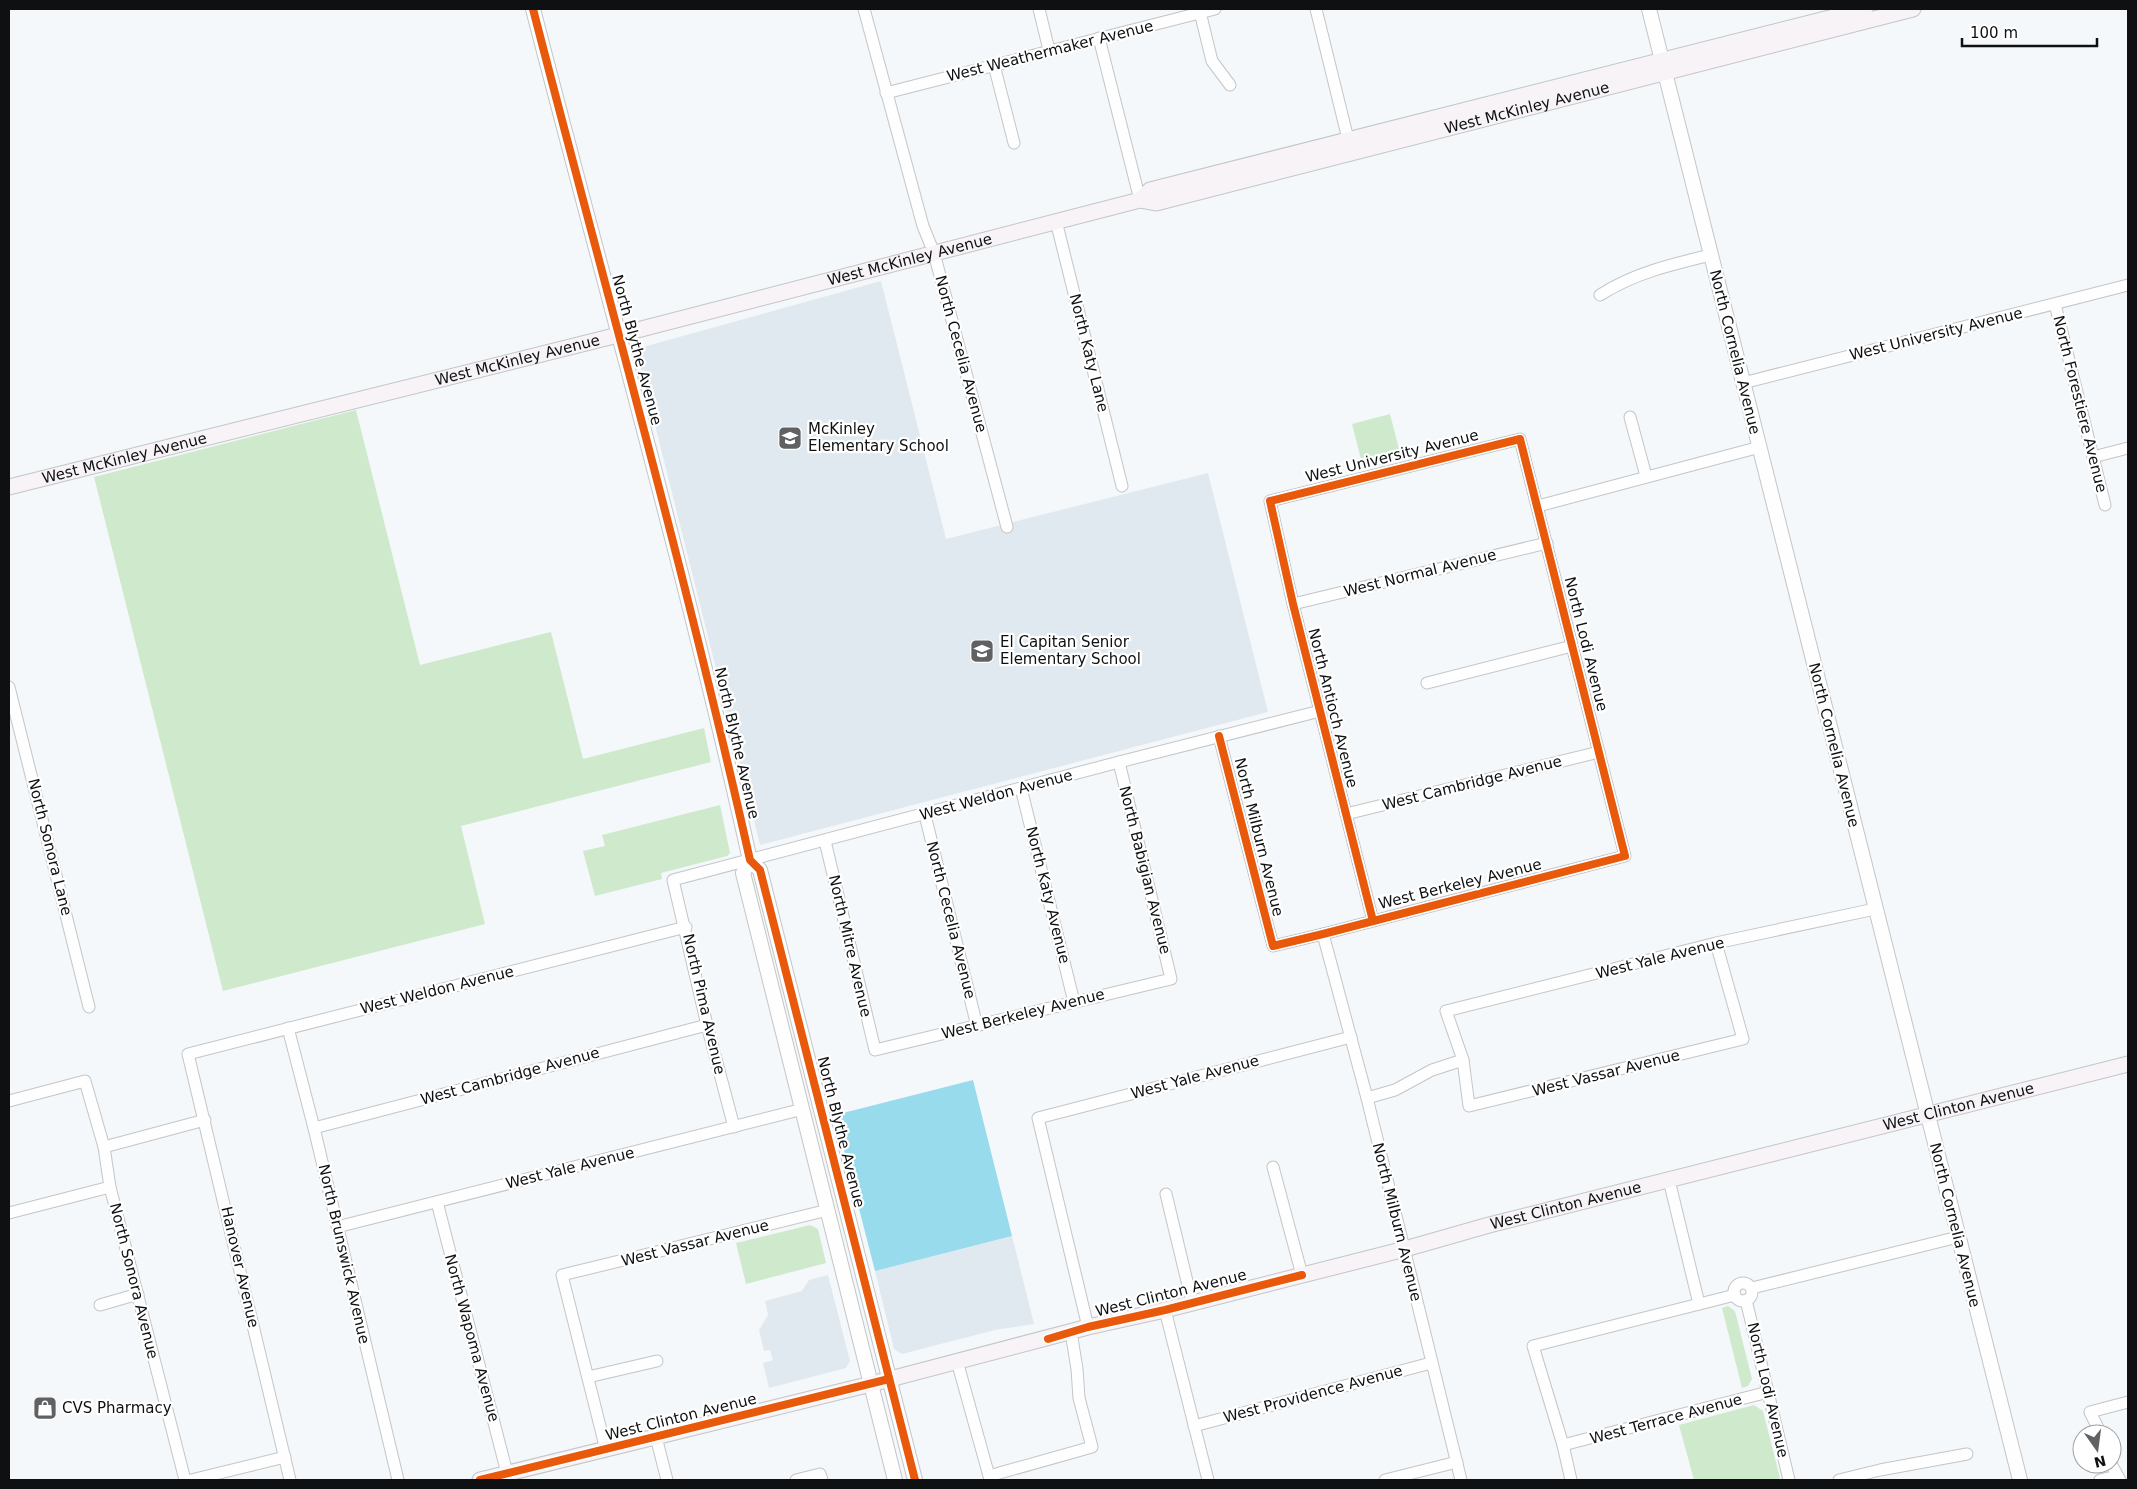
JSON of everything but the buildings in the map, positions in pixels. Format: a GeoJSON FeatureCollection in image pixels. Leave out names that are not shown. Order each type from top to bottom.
{"type":"FeatureCollection","features":[{"type":"Feature","properties":{"kind":"main road","name":"West McKinley Avenue"},"geometry":{"type":"LineString","coordinates":[[9,487],[618,335],[1140,200],[1156,203],[1664,66],[1865,9]]}},
{"type":"Feature","properties":{"kind":"main road","name":"West McKinley Avenue"},"geometry":{"type":"LineString","coordinates":[[1140,200],[1150,190],[1348,139],[1914,9]]}},
{"type":"Feature","properties":{"kind":"main road","name":"West Clinton Avenue"},"geometry":{"type":"LineString","coordinates":[[480,1480],[871,1384],[1088,1327],[1165,1310],[1405,1249],[1489,1225],[2128,1064]]}},
{"type":"Feature","properties":{"kind":"street","name":"North Blythe Avenue"},"geometry":{"type":"LineString","coordinates":[[533,9],[618,335],[656,472],[706,670],[750,860],[760,870],[915,1480]]}},
{"type":"Feature","properties":{"kind":"street","name":"North Cecelia Avenue"},"geometry":{"type":"LineString","coordinates":[[864,9],[923,226],[934,252],[1007,527]]}},
{"type":"Feature","properties":{"kind":"street"},"geometry":{"type":"LineString","coordinates":[[1039,9],[1049,50]]}},
{"type":"Feature","properties":{"kind":"street","name":"West Weathermaker Avenue"},"geometry":{"type":"LineString","coordinates":[[886,93],[1215,9]]}},
{"type":"Feature","properties":{"kind":"street"},"geometry":{"type":"LineString","coordinates":[[1316,9],[1348,139]]}},
{"type":"Feature","properties":{"kind":"street","name":"North Cornelia Avenue"},"geometry":{"type":"LineString","coordinates":[[1649,9],[2020,1480]]}},
{"type":"Feature","properties":{"kind":"street"},"geometry":{"type":"LineString","coordinates":[[1200,12],[1212,61],[1230,85]]}},
{"type":"Feature","properties":{"kind":"street"},"geometry":{"type":"LineString","coordinates":[[1099,38],[1140,200]]}},
{"type":"Feature","properties":{"kind":"street"},"geometry":{"type":"LineString","coordinates":[[994,65],[1014,144]]}},
{"type":"Feature","properties":{"kind":"street","name":"North Katy Lane"},"geometry":{"type":"LineString","coordinates":[[1056,221],[1122,486]]}},
{"type":"Feature","properties":{"kind":"street"},"geometry":{"type":"LineString","coordinates":[[1600,295],[1626,280],[1652,270],[1711,255]]}},
{"type":"Feature","properties":{"kind":"street","name":"West University Avenue"},"geometry":{"type":"LineString","coordinates":[[1743,383],[2128,285]]}},
{"type":"Feature","properties":{"kind":"street","name":"North Forestiere Avenue"},"geometry":{"type":"LineString","coordinates":[[2055,304],[2105,505]]}},
{"type":"Feature","properties":{"kind":"street"},"geometry":{"type":"LineString","coordinates":[[1630,417],[1646,476]]}},
{"type":"Feature","properties":{"kind":"street","name":"West University Avenue"},"geometry":{"type":"LineString","coordinates":[[1270,500],[1520,439]]}},
{"type":"Feature","properties":{"kind":"street","name":"North Lodi Avenue"},"geometry":{"type":"LineString","coordinates":[[1520,439],[1625,856]]}},
{"type":"Feature","properties":{"kind":"street"},"geometry":{"type":"LineString","coordinates":[[1538,506],[1760,447]]}},
{"type":"Feature","properties":{"kind":"street"},"geometry":{"type":"LineString","coordinates":[[2093,457],[2128,448]]}},
{"type":"Feature","properties":{"kind":"street","name":"North Antioch Avenue"},"geometry":{"type":"LineString","coordinates":[[1270,500],[1293,604],[1373,921]]}},
{"type":"Feature","properties":{"kind":"street","name":"West Normal Avenue"},"geometry":{"type":"LineString","coordinates":[[1293,604],[1547,543]]}},
{"type":"Feature","properties":{"kind":"street"},"geometry":{"type":"LineString","coordinates":[[1427,683],[1572,646]]}},
{"type":"Feature","properties":{"kind":"street","name":"North Sonora Lane"},"geometry":{"type":"LineString","coordinates":[[9,688],[89,1006]]}},
{"type":"Feature","properties":{"kind":"street","name":"West Weldon Avenue"},"geometry":{"type":"LineString","coordinates":[[673,880],[925,815],[1118,762],[1320,711]]}},
{"type":"Feature","properties":{"kind":"street","name":"North Milburn Avenue"},"geometry":{"type":"LineString","coordinates":[[1219,736],[1273,946]]}},
{"type":"Feature","properties":{"kind":"street","name":"West Cambridge Avenue"},"geometry":{"type":"LineString","coordinates":[[1346,814],[1599,752]]}},
{"type":"Feature","properties":{"kind":"street","name":"North Babigian Avenue"},"geometry":{"type":"LineString","coordinates":[[1118,762],[1172,978]]}},
{"type":"Feature","properties":{"kind":"street","name":"North Katy Avenue"},"geometry":{"type":"LineString","coordinates":[[1021,788],[1074,1002]]}},
{"type":"Feature","properties":{"kind":"street","name":"North Cecelia Avenue"},"geometry":{"type":"LineString","coordinates":[[925,815],[977,1026]]}},
{"type":"Feature","properties":{"kind":"street","name":"North Mitre Avenue"},"geometry":{"type":"LineString","coordinates":[[825,841],[875,1050]]}},
{"type":"Feature","properties":{"kind":"street","name":"West Berkeley Avenue"},"geometry":{"type":"LineString","coordinates":[[1273,946],[1625,856]]}},
{"type":"Feature","properties":{"kind":"street","name":"North Blythe Avenue"},"geometry":{"type":"LineString","coordinates":[[750,860],[743,873],[895,1480]]}},
{"type":"Feature","properties":{"kind":"street","name":"North Pima Avenue"},"geometry":{"type":"LineString","coordinates":[[673,880],[686,927],[707,1024],[734,1127]]}},
{"type":"Feature","properties":{"kind":"street","name":"West Yale Avenue"},"geometry":{"type":"LineString","coordinates":[[1463,1060],[1446,1011],[1716,944],[1875,909]]}},
{"type":"Feature","properties":{"kind":"street","name":"West Weldon Avenue"},"geometry":{"type":"LineString","coordinates":[[188,1054],[686,927]]}},
{"type":"Feature","properties":{"kind":"street","name":"North Milburn Avenue"},"geometry":{"type":"LineString","coordinates":[[1323,934],[1367,1098],[1431,1363],[1462,1480]]}},
{"type":"Feature","properties":{"kind":"street","name":"West Vassar Avenue"},"geometry":{"type":"LineString","coordinates":[[1463,1060],[1469,1106],[1743,1039],[1716,944]]}},
{"type":"Feature","properties":{"kind":"street","name":"West Berkeley Avenue"},"geometry":{"type":"LineString","coordinates":[[875,1050],[1172,978]]}},
{"type":"Feature","properties":{"kind":"street","name":"West Cambridge Avenue"},"geometry":{"type":"LineString","coordinates":[[314,1128],[707,1024]]}},
{"type":"Feature","properties":{"kind":"street","name":"North Brunswick Avenue"},"geometry":{"type":"LineString","coordinates":[[288,1028],[314,1128],[398,1480]]}},
{"type":"Feature","properties":{"kind":"street","name":"West Yale Avenue"},"geometry":{"type":"LineString","coordinates":[[1088,1327],[1038,1118],[1351,1037]]}},
{"type":"Feature","properties":{"kind":"street","name":"Hanover Avenue"},"geometry":{"type":"LineString","coordinates":[[188,1054],[290,1480]]}},
{"type":"Feature","properties":{"kind":"street"},"geometry":{"type":"LineString","coordinates":[[1367,1098],[1395,1090],[1432,1070],[1463,1060]]}},
{"type":"Feature","properties":{"kind":"street","name":"North Sonora Avenue"},"geometry":{"type":"LineString","coordinates":[[9,1101],[85,1081],[104,1147],[110,1187],[185,1480]]}},
{"type":"Feature","properties":{"kind":"street","name":"West Yale Avenue"},"geometry":{"type":"LineString","coordinates":[[337,1227],[803,1109]]}},
{"type":"Feature","properties":{"kind":"street"},"geometry":{"type":"LineString","coordinates":[[104,1147],[205,1120]]}},
{"type":"Feature","properties":{"kind":"street"},"geometry":{"type":"LineString","coordinates":[[1273,1167],[1302,1275]]}},
{"type":"Feature","properties":{"kind":"street"},"geometry":{"type":"LineString","coordinates":[[1669,1180],[1699,1304]]}},
{"type":"Feature","properties":{"kind":"street"},"geometry":{"type":"LineString","coordinates":[[9,1213],[110,1187]]}},
{"type":"Feature","properties":{"kind":"street"},"geometry":{"type":"LineString","coordinates":[[1166,1194],[1192,1302]]}},
{"type":"Feature","properties":{"kind":"street","name":"North Wapoma Avenue"},"geometry":{"type":"LineString","coordinates":[[437,1202],[508,1473]]}},
{"type":"Feature","properties":{"kind":"street","name":"West Vassar Avenue"},"geometry":{"type":"LineString","coordinates":[[588,1377],[562,1275],[828,1210]]}},
{"type":"Feature","properties":{"kind":"street"},"geometry":{"type":"LineString","coordinates":[[1752,1288],[1958,1237]]}},
{"type":"Feature","properties":{"kind":"street"},"geometry":{"type":"LineString","coordinates":[[1735,1295],[1736,1286],[1741,1283],[1747,1284],[1752,1288]]}},
{"type":"Feature","properties":{"kind":"street"},"geometry":{"type":"LineString","coordinates":[[1735,1295],[1738,1299],[1746,1300],[1751,1296],[1752,1288]]}},
{"type":"Feature","properties":{"kind":"street"},"geometry":{"type":"LineString","coordinates":[[100,1305],[138,1294]]}},
{"type":"Feature","properties":{"kind":"street"},"geometry":{"type":"LineString","coordinates":[[1571,1480],[1563,1445],[1533,1346],[1735,1295]]}},
{"type":"Feature","properties":{"kind":"street","name":"North Lodi Avenue"},"geometry":{"type":"LineString","coordinates":[[1746,1300],[1789,1480]]}},
{"type":"Feature","properties":{"kind":"street"},"geometry":{"type":"LineString","coordinates":[[1165,1310],[1208,1480]]}},
{"type":"Feature","properties":{"kind":"street"},"geometry":{"type":"LineString","coordinates":[[957,1361],[989,1476],[1092,1447],[1079,1398],[1077,1369],[1071,1332]]}},
{"type":"Feature","properties":{"kind":"street"},"geometry":{"type":"LineString","coordinates":[[606,1450],[588,1377],[657,1361]]}},
{"type":"Feature","properties":{"kind":"street","name":"West Providence Avenue"},"geometry":{"type":"LineString","coordinates":[[1194,1426],[1431,1363]]}},
{"type":"Feature","properties":{"kind":"street","name":"West Terrace Avenue"},"geometry":{"type":"LineString","coordinates":[[1563,1445],[1768,1392]]}},
{"type":"Feature","properties":{"kind":"street"},"geometry":{"type":"LineString","coordinates":[[2096,1424],[2090,1412],[2128,1402]]}},
{"type":"Feature","properties":{"kind":"street"},"geometry":{"type":"LineString","coordinates":[[656,1437],[668,1480]]}},
{"type":"Feature","properties":{"kind":"street"},"geometry":{"type":"LineString","coordinates":[[1839,1480],[1881,1475],[1967,1454]]}},
{"type":"Feature","properties":{"kind":"street"},"geometry":{"type":"LineString","coordinates":[[190,1480],[285,1457]]}},
{"type":"Feature","properties":{"kind":"street"},"geometry":{"type":"LineString","coordinates":[[1385,1480],[1457,1462]]}},
{"type":"Feature","properties":{"kind":"street"},"geometry":{"type":"LineString","coordinates":[[796,1480],[821,1477]]}},
{"type":"Feature","properties":{"kind":"street"},"geometry":{"type":"LineString","coordinates":[[2100,1480],[2118,1478]]}},
{"type":"Feature","properties":{"kind":"shaded area","name":"El Capitan Senior Elementary School"},"geometry":{"type":"Polygon","coordinates":[[[881,281],[946,539],[1208,473],[1268,712],[760,845],[636,349],[881,281]]]}},
{"type":"Feature","properties":{"kind":"shaded area"},"geometry":{"type":"Polygon","coordinates":[[[1012,1236],[1034,1324],[995,1330],[902,1354],[894,1349],[875,1271],[1012,1236]]]}},
{"type":"Feature","properties":{"kind":"shaded area"},"geometry":{"type":"Polygon","coordinates":[[[828,1275],[850,1361],[846,1368],[769,1388],[763,1363],[773,1360],[770,1350],[764,1351],[759,1330],[768,1315],[765,1301],[802,1291],[809,1280],[828,1275]]]}},
{"type":"Feature","properties":{"kind":"green space"},"geometry":{"type":"Polygon","coordinates":[[[356,410],[420,665],[551,632],[583,759],[704,728],[711,762],[461,826],[485,924],[223,991],[94,477],[356,410]]]}},
{"type":"Feature","properties":{"kind":"green space"},"geometry":{"type":"Polygon","coordinates":[[[1390,414],[1401,457],[1363,467],[1352,424],[1390,414]]]}},
{"type":"Feature","properties":{"kind":"green space"},"geometry":{"type":"Polygon","coordinates":[[[720,805],[730,853],[727,856],[661,873],[662,879],[595,896],[583,851],[605,846],[602,835],[720,805]]]}},
{"type":"Feature","properties":{"kind":"green space"},"geometry":{"type":"Polygon","coordinates":[[[810,1225],[818,1229],[826,1263],[746,1284],[736,1243],[810,1225]]]}},
{"type":"Feature","properties":{"kind":"green space"},"geometry":{"type":"Polygon","coordinates":[[[1728,1306],[1735,1311],[1752,1379],[1748,1386],[1742,1388],[1722,1308],[1728,1306]]]}},
{"type":"Feature","properties":{"kind":"green space"},"geometry":{"type":"Polygon","coordinates":[[[1754,1405],[1763,1411],[1780,1478],[1778,1480],[1694,1480],[1679,1425],[1754,1405]]]}},
{"type":"Feature","properties":{"kind":"water"},"geometry":{"type":"Polygon","coordinates":[[[973,1080],[1012,1236],[875,1271],[835,1115],[973,1080]]]}},
{"type":"Feature","properties":{"kind":"cycle path"},"geometry":{"type":"LineString","coordinates":[[533,9],[672,540],[750,860],[760,870],[915,1480]]}},
{"type":"Feature","properties":{"kind":"cycle path"},"geometry":{"type":"LineString","coordinates":[[1219,736],[1273,946],[1323,934],[1625,856],[1520,439],[1270,501],[1293,604],[1373,921]]}},
{"type":"Feature","properties":{"kind":"cycle path"},"geometry":{"type":"LineString","coordinates":[[1048,1339],[1088,1327],[1165,1310],[1302,1275]]}},
{"type":"Feature","properties":{"kind":"cycle path"},"geometry":{"type":"LineString","coordinates":[[480,1480],[889,1379]]}},
{"type":"Feature","properties":{"kind":"place","name":"McKinley Elementary School"},"geometry":{"type":"Point","coordinates":[790,438]}},
{"type":"Feature","properties":{"kind":"place","name":"El Capitan Senior Elementary School"},"geometry":{"type":"Point","coordinates":[982,651]}},
{"type":"Feature","properties":{"kind":"place","name":"CVS Pharmacy"},"geometry":{"type":"Point","coordinates":[45,1408]}}]}
